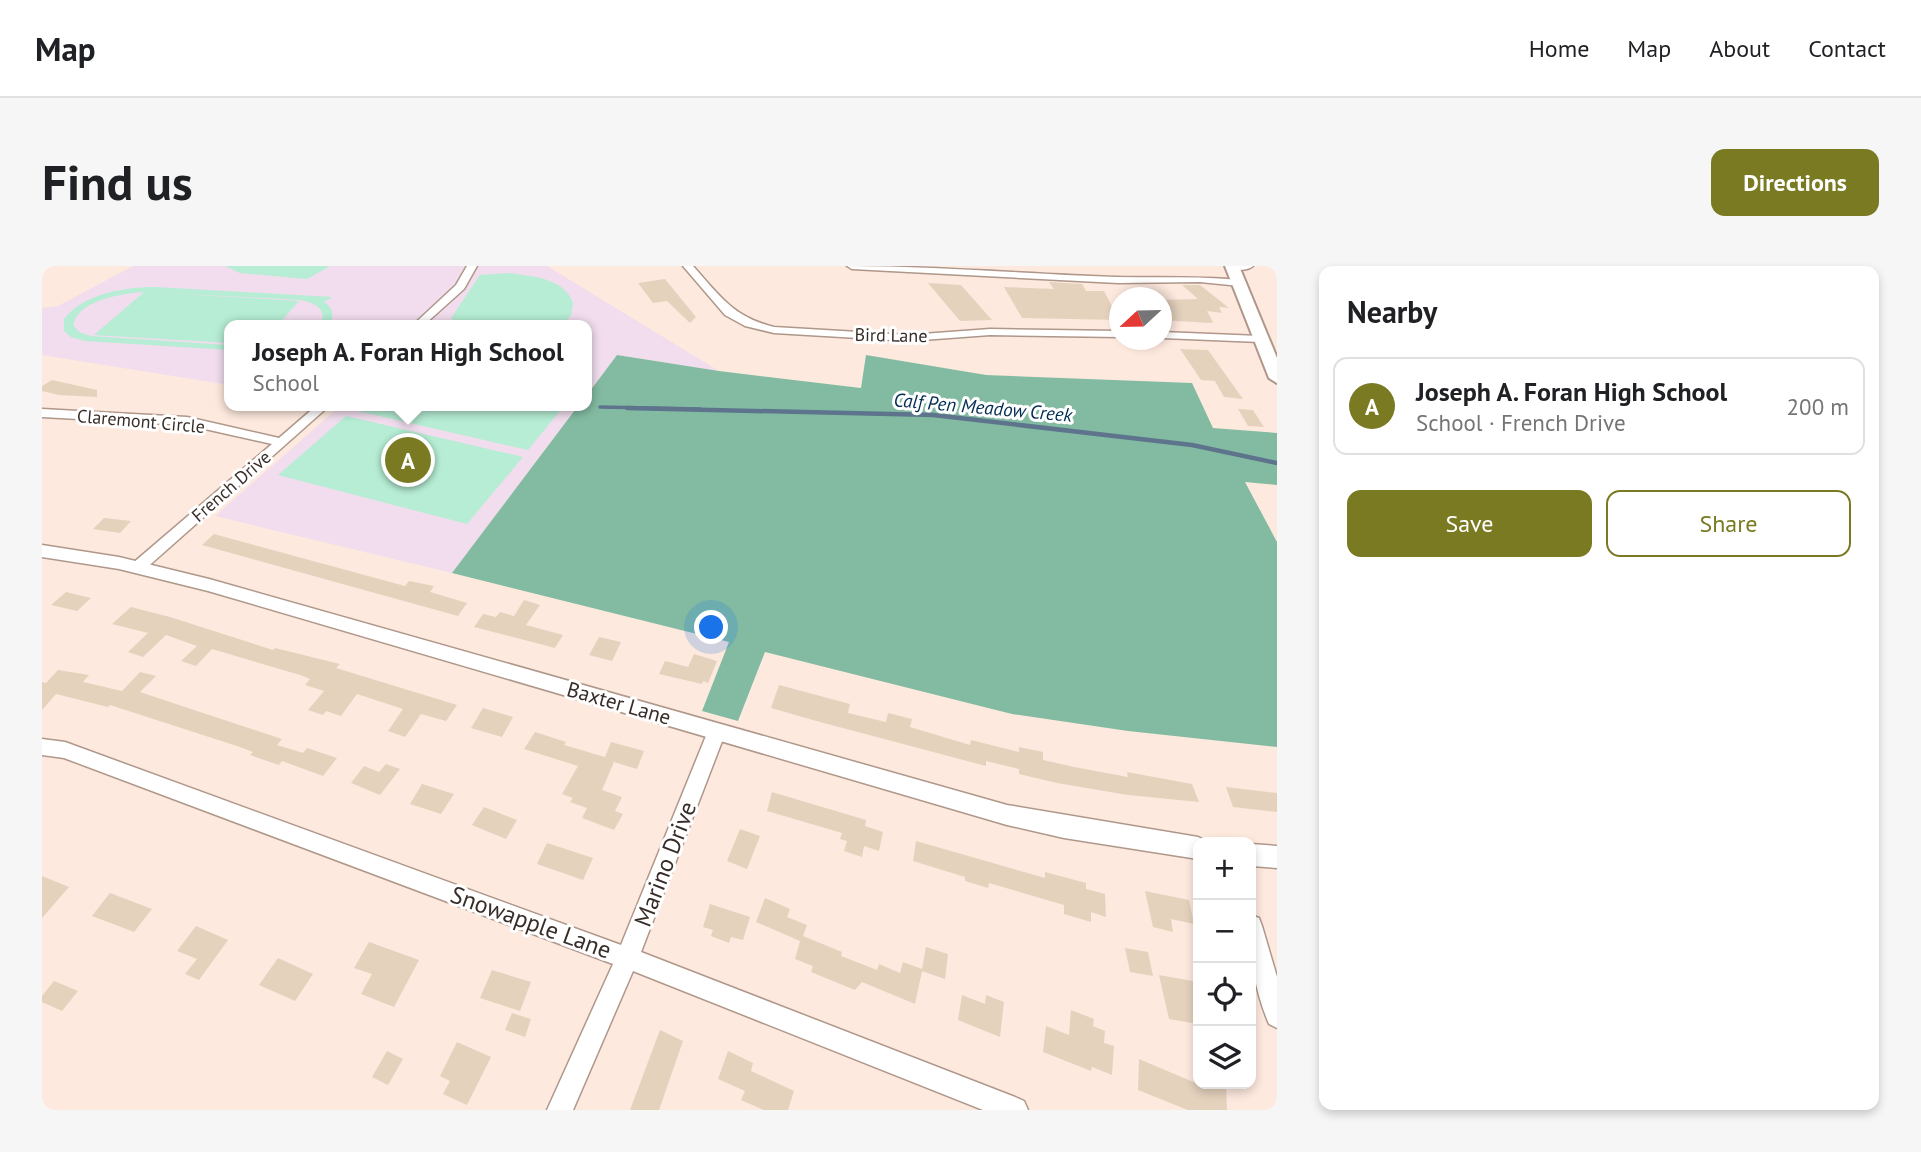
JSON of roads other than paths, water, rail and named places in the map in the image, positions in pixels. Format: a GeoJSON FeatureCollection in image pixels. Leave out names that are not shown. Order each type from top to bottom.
{"type":"FeatureCollection","features":[{"type":"Feature","properties":{"kind":"main road"},"geometry":{"type":"LineString","coordinates":[[1232,266],[1277,378]]}},
{"type":"Feature","properties":{"kind":"street"},"geometry":{"type":"LineString","coordinates":[[424,320],[460,287],[472,266]]}},
{"type":"Feature","properties":{"kind":"street","name":"Bird Lane"},"geometry":{"type":"LineString","coordinates":[[688,266],[729,313],[750,324],[774,330],[909,338],[1001,331],[1109,334]]}},
{"type":"Feature","properties":{"kind":"street"},"geometry":{"type":"LineString","coordinates":[[852,266],[970,269],[1118,280],[1200,279],[1240,283]]}},
{"type":"Feature","properties":{"kind":"street"},"geometry":{"type":"LineString","coordinates":[[1100,266],[1118,280]]}},
{"type":"Feature","properties":{"kind":"street"},"geometry":{"type":"LineString","coordinates":[[1232,266],[1248,266]]}},
{"type":"Feature","properties":{"kind":"street"},"geometry":{"type":"LineString","coordinates":[[1172,335],[1260,339]]}},
{"type":"Feature","properties":{"kind":"street","name":"French Drive"},"geometry":{"type":"LineString","coordinates":[[138,567],[317,411]]}},
{"type":"Feature","properties":{"kind":"street","name":"Claremont Circle"},"geometry":{"type":"LineString","coordinates":[[42,413],[187,421],[281,442]]}},
{"type":"Feature","properties":{"kind":"street","name":"Baxter Lane"},"geometry":{"type":"LineString","coordinates":[[42,551],[138,567],[1007,815],[1193,847]]}},
{"type":"Feature","properties":{"kind":"street","name":"Marino Drive"},"geometry":{"type":"LineString","coordinates":[[560,1110],[627,958],[717,732]]}},
{"type":"Feature","properties":{"kind":"street","name":"Snowapple Lane"},"geometry":{"type":"LineString","coordinates":[[42,747],[65,750],[627,958],[1015,1110]]}},
{"type":"Feature","properties":{"kind":"street"},"geometry":{"type":"LineString","coordinates":[[1256,855],[1277,857]]}},
{"type":"Feature","properties":{"kind":"street"},"geometry":{"type":"LineString","coordinates":[[1256,943],[1277,1016]]}},
{"type":"Feature","properties":{"kind":"waterway","name":"Calf Pen Meadow Creek"},"geometry":{"type":"LineString","coordinates":[[600,407],[700,409]]}},
{"type":"Feature","properties":{"kind":"waterway","name":"Calf Pen Meadow Creek"},"geometry":{"type":"LineString","coordinates":[[627,408],[933,415],[1192,445],[1277,463]]}},
{"type":"Feature","properties":{"kind":"place","name":"Joseph A. Foran High School"},"geometry":{"type":"Point","coordinates":[408,460]}}]}
